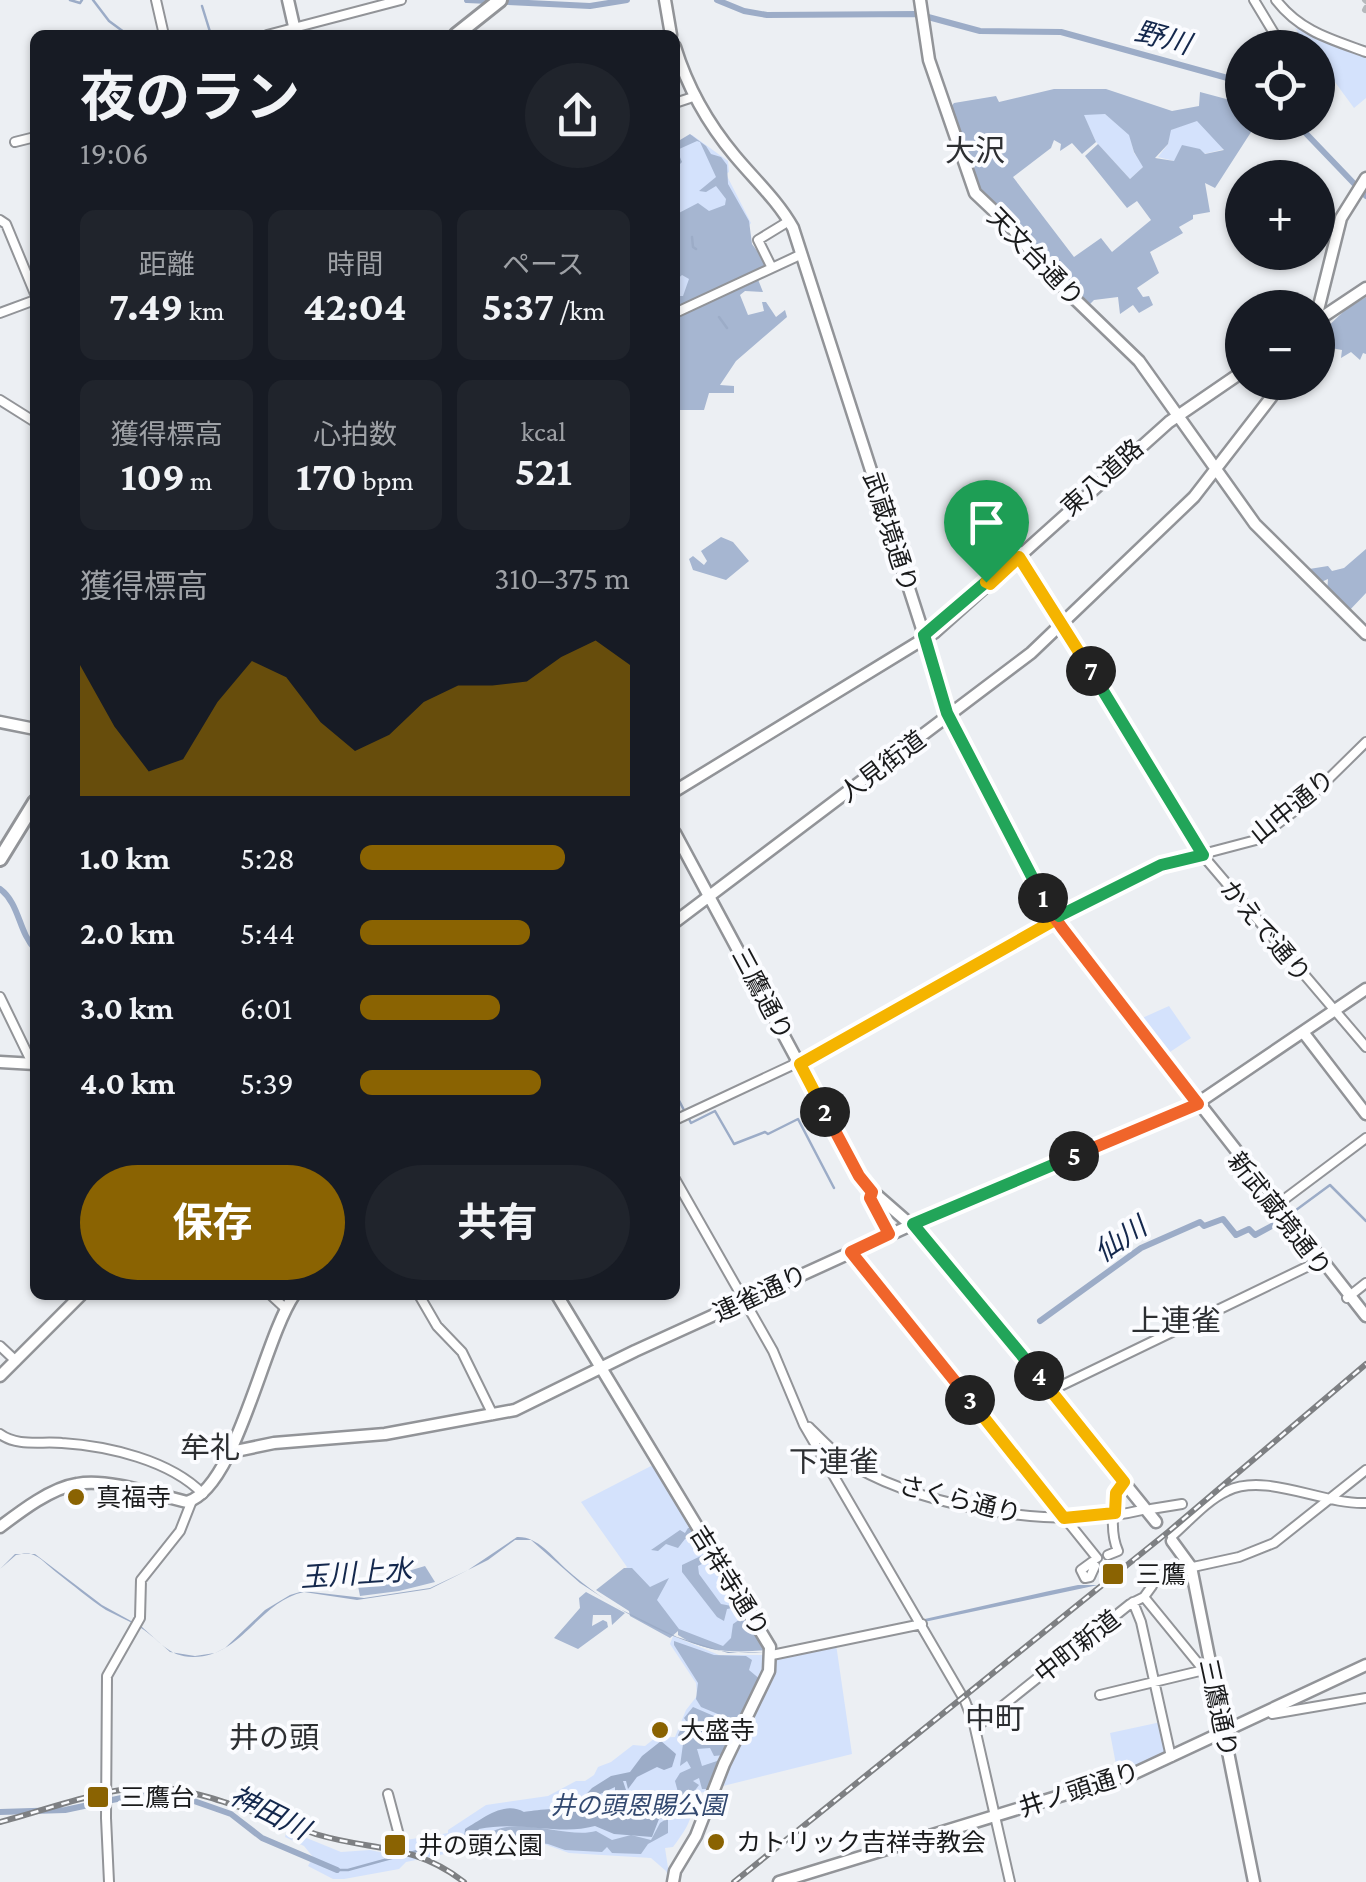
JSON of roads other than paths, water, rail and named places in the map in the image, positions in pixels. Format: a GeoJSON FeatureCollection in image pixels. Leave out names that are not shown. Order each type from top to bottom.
{"type":"FeatureCollection","features":[{"type":"Feature","properties":{"kind":"highway"},"geometry":{"type":"LineString","coordinates":[[459,30],[497,0]]}},
{"type":"Feature","properties":{"kind":"highway"},"geometry":{"type":"LineString","coordinates":[[2,859],[30,801]]}},
{"type":"Feature","properties":{"kind":"highway"},"geometry":{"type":"LineString","coordinates":[[2,859],[30,811]]}},
{"type":"Feature","properties":{"kind":"highway"},"geometry":{"type":"LineString","coordinates":[[2,859],[30,823]]}},
{"type":"Feature","properties":{"kind":"main road"},"geometry":{"type":"LineString","coordinates":[[288,0],[295,30]]}},
{"type":"Feature","properties":{"kind":"main road"},"geometry":{"type":"LineString","coordinates":[[663,0],[669,30]]}},
{"type":"Feature","properties":{"kind":"main road","name":"天文台通り"},"geometry":{"type":"LineString","coordinates":[[920,11],[930,62],[973,190],[1010,226],[1049,274],[1139,361],[1255,524],[1366,634]]}},
{"type":"Feature","properties":{"kind":"main road","name":"武蔵境通り"},"geometry":{"type":"LineString","coordinates":[[680,68],[728,152],[785,219]]}},
{"type":"Feature","properties":{"kind":"main road","name":"武蔵境通り"},"geometry":{"type":"LineString","coordinates":[[694,97],[727,146],[775,201],[803,262],[923,638],[933,685],[947,717],[1054,920],[1196,1105]]}},
{"type":"Feature","properties":{"kind":"main road"},"geometry":{"type":"LineString","coordinates":[[1324,290],[1337,228],[1360,185]]}},
{"type":"Feature","properties":{"kind":"main road"},"geometry":{"type":"LineString","coordinates":[[1335,306],[1366,290]]}},
{"type":"Feature","properties":{"kind":"main road","name":"東八道路"},"geometry":{"type":"LineString","coordinates":[[680,786],[923,638],[1176,414],[1225,381]]}},
{"type":"Feature","properties":{"kind":"main road","name":"人見街道"},"geometry":{"type":"LineString","coordinates":[[680,918],[1008,672],[1173,518],[1216,471],[1269,400]]}},
{"type":"Feature","properties":{"kind":"main road"},"geometry":{"type":"LineString","coordinates":[[0,722],[30,728]]}},
{"type":"Feature","properties":{"kind":"main road","name":"三鷹通り"},"geometry":{"type":"LineString","coordinates":[[680,842],[859,1176],[872,1192],[913,1224],[1156,1522]]}},
{"type":"Feature","properties":{"kind":"main road","name":"連雀通り"},"geometry":{"type":"LineString","coordinates":[[230,1452],[274,1443],[385,1434],[517,1409],[889,1234],[1196,1105],[1366,990]]}},
{"type":"Feature","properties":{"kind":"main road"},"geometry":{"type":"LineString","coordinates":[[1303,1032],[1366,1114]]}},
{"type":"Feature","properties":{"kind":"main road"},"geometry":{"type":"LineString","coordinates":[[0,1062],[30,1065]]}},
{"type":"Feature","properties":{"kind":"main road","name":"新武蔵境通り"},"geometry":{"type":"LineString","coordinates":[[1196,1105],[1348,1297]]}},
{"type":"Feature","properties":{"kind":"main road"},"geometry":{"type":"LineString","coordinates":[[872,1192],[870,1198],[889,1234]]}},
{"type":"Feature","properties":{"kind":"main road","name":"新武蔵境通り"},"geometry":{"type":"LineString","coordinates":[[1276,1206],[1366,1318]]}},
{"type":"Feature","properties":{"kind":"main road"},"geometry":{"type":"LineString","coordinates":[[0,1372],[74,1300]]}},
{"type":"Feature","properties":{"kind":"main road"},"geometry":{"type":"LineString","coordinates":[[0,1526],[62,1488],[82,1483],[191,1502],[203,1494],[230,1452],[291,1300]]}},
{"type":"Feature","properties":{"kind":"main road","name":"吉祥寺通り"},"geometry":{"type":"LineString","coordinates":[[560,1300],[771,1652],[769,1671],[672,1882]]}},
{"type":"Feature","properties":{"kind":"main road"},"geometry":{"type":"LineString","coordinates":[[1172,1539],[1190,1559],[1191,1567]]}},
{"type":"Feature","properties":{"kind":"main road","name":"三鷹通り"},"geometry":{"type":"LineString","coordinates":[[1191,1567],[1254,1882]]}},
{"type":"Feature","properties":{"kind":"main road","name":"井ノ頭通り"},"geometry":{"type":"LineString","coordinates":[[780,1882],[1135,1773],[1366,1665]]}},
{"type":"Feature","properties":{"kind":"street"},"geometry":{"type":"LineString","coordinates":[[156,0],[163,30]]}},
{"type":"Feature","properties":{"kind":"street"},"geometry":{"type":"LineString","coordinates":[[298,30],[401,0]]}},
{"type":"Feature","properties":{"kind":"street"},"geometry":{"type":"LineString","coordinates":[[1254,0],[1272,30]]}},
{"type":"Feature","properties":{"kind":"street"},"geometry":{"type":"LineString","coordinates":[[1276,0],[1308,30],[1366,52]]}},
{"type":"Feature","properties":{"kind":"street"},"geometry":{"type":"LineString","coordinates":[[680,101],[694,97]]}},
{"type":"Feature","properties":{"kind":"street"},"geometry":{"type":"LineString","coordinates":[[16,142],[30,138]]}},
{"type":"Feature","properties":{"kind":"street"},"geometry":{"type":"LineString","coordinates":[[772,268],[758,240],[785,219]]}},
{"type":"Feature","properties":{"kind":"street"},"geometry":{"type":"LineString","coordinates":[[0,220],[6,224],[20,253],[30,282]]}},
{"type":"Feature","properties":{"kind":"street"},"geometry":{"type":"LineString","coordinates":[[680,311],[772,268],[803,262]]}},
{"type":"Feature","properties":{"kind":"street"},"geometry":{"type":"LineString","coordinates":[[0,313],[30,299]]}},
{"type":"Feature","properties":{"kind":"street"},"geometry":{"type":"LineString","coordinates":[[0,400],[30,419]]}},
{"type":"Feature","properties":{"kind":"street","name":"かえで通り"},"geometry":{"type":"LineString","coordinates":[[1018,556],[1203,855],[1366,1047]]}},
{"type":"Feature","properties":{"kind":"street","name":"山中通り"},"geometry":{"type":"LineString","coordinates":[[680,1117],[800,1064],[1054,920],[1161,865],[1242,846],[1263,836],[1366,742]]}},
{"type":"Feature","properties":{"kind":"street"},"geometry":{"type":"LineString","coordinates":[[0,997],[30,1057]]}},
{"type":"Feature","properties":{"kind":"street"},"geometry":{"type":"LineString","coordinates":[[1276,1206],[1366,1138]]}},
{"type":"Feature","properties":{"kind":"street"},"geometry":{"type":"LineString","coordinates":[[680,1188],[776,1357],[800,1416],[965,1701],[1010,1882]]}},
{"type":"Feature","properties":{"kind":"street"},"geometry":{"type":"LineString","coordinates":[[851,1252],[1064,1518],[1103,1555],[1115,1513],[1116,1493],[1124,1482]]}},
{"type":"Feature","properties":{"kind":"street"},"geometry":{"type":"LineString","coordinates":[[1050,1391],[1318,1262]]}},
{"type":"Feature","properties":{"kind":"street"},"geometry":{"type":"LineString","coordinates":[[1348,1297],[1366,1283]]}},
{"type":"Feature","properties":{"kind":"street"},"geometry":{"type":"LineString","coordinates":[[277,1300],[286,1308]]}},
{"type":"Feature","properties":{"kind":"street"},"geometry":{"type":"LineString","coordinates":[[423,1300],[441,1331],[462,1352],[493,1415]]}},
{"type":"Feature","properties":{"kind":"street"},"geometry":{"type":"LineString","coordinates":[[0,1346],[14,1359]]}},
{"type":"Feature","properties":{"kind":"street","name":"さくら通り"},"geometry":{"type":"LineString","coordinates":[[800,1416],[839,1456],[870,1475],[983,1508],[1064,1518],[1182,1504]]}},
{"type":"Feature","properties":{"kind":"street"},"geometry":{"type":"LineString","coordinates":[[0,1434],[19,1442],[69,1444],[137,1458],[185,1476],[203,1494]]}},
{"type":"Feature","properties":{"kind":"street"},"geometry":{"type":"LineString","coordinates":[[1216,1690],[1144,1597],[1153,1584],[1151,1579],[1274,1543],[1366,1470]]}},
{"type":"Feature","properties":{"kind":"street"},"geometry":{"type":"LineString","coordinates":[[1172,1539],[1215,1499],[1234,1488],[1284,1488],[1328,1501],[1366,1503]]}},
{"type":"Feature","properties":{"kind":"street"},"geometry":{"type":"LineString","coordinates":[[109,1882],[107,1676],[137,1625],[140,1580],[180,1532],[191,1502]]}},
{"type":"Feature","properties":{"kind":"street","name":"中町新道"},"geometry":{"type":"LineString","coordinates":[[974,1728],[1144,1597]]}},
{"type":"Feature","properties":{"kind":"street"},"geometry":{"type":"LineString","coordinates":[[1133,1602],[1141,1622],[1170,1757]]}},
{"type":"Feature","properties":{"kind":"street"},"geometry":{"type":"LineString","coordinates":[[771,1652],[920,1622]]}},
{"type":"Feature","properties":{"kind":"street"},"geometry":{"type":"LineString","coordinates":[[1100,1694],[1204,1670]]}},
{"type":"Feature","properties":{"kind":"street"},"geometry":{"type":"LineString","coordinates":[[1269,1711],[1272,1714],[1366,1698]]}},
{"type":"Feature","properties":{"kind":"street"},"geometry":{"type":"LineString","coordinates":[[388,1794],[400,1839]]}},
{"type":"Feature","properties":{"kind":"waterway"},"geometry":{"type":"LineString","coordinates":[[70,0],[82,0]]}},
{"type":"Feature","properties":{"kind":"waterway"},"geometry":{"type":"LineString","coordinates":[[93,0],[121,30]]}},
{"type":"Feature","properties":{"kind":"waterway","name":"野川"},"geometry":{"type":"LineString","coordinates":[[467,0],[590,6],[627,0]]}},
{"type":"Feature","properties":{"kind":"waterway","name":"野川"},"geometry":{"type":"LineString","coordinates":[[717,0],[767,15],[917,14],[980,31],[1061,32],[1225,77]]}},
{"type":"Feature","properties":{"kind":"waterway"},"geometry":{"type":"LineString","coordinates":[[202,6],[209,30]]}},
{"type":"Feature","properties":{"kind":"waterway","name":"野川"},"geometry":{"type":"LineString","coordinates":[[1312,140],[1366,196]]}},
{"type":"Feature","properties":{"kind":"waterway"},"geometry":{"type":"LineString","coordinates":[[692,237],[696,249]]}},
{"type":"Feature","properties":{"kind":"waterway"},"geometry":{"type":"LineString","coordinates":[[719,317],[727,328]]}},
{"type":"Feature","properties":{"kind":"waterway","name":"仙川"},"geometry":{"type":"LineString","coordinates":[[0,889],[12,902],[30,942]]}},
{"type":"Feature","properties":{"kind":"waterway","name":"仙川"},"geometry":{"type":"LineString","coordinates":[[680,1102],[685,1112]]}},
{"type":"Feature","properties":{"kind":"waterway","name":"仙川"},"geometry":{"type":"LineString","coordinates":[[689,1119],[691,1123],[715,1111],[734,1144],[768,1134],[798,1119],[834,1188]]}},
{"type":"Feature","properties":{"kind":"waterway","name":"仙川"},"geometry":{"type":"LineString","coordinates":[[1292,1213],[1330,1185],[1366,1221]]}},
{"type":"Feature","properties":{"kind":"waterway","name":"仙川"},"geometry":{"type":"LineString","coordinates":[[1040,1321],[1141,1248],[1200,1222],[1204,1226],[1223,1219],[1236,1235],[1249,1229],[1255,1235],[1281,1221]]}},
{"type":"Feature","properties":{"kind":"waterway","name":"神田川"},"geometry":{"type":"LineString","coordinates":[[0,1812],[65,1810],[145,1793],[174,1794],[231,1814],[262,1838],[337,1870]]}},
{"type":"Feature","properties":{"kind":"waterway"},"geometry":{"type":"LineString","coordinates":[[682,1812],[687,1814]]}},
{"type":"Feature","properties":{"kind":"waterway","name":"神田川"},"geometry":{"type":"LineString","coordinates":[[337,1870],[457,1840]]}},
{"type":"Feature","properties":{"kind":"railway"},"geometry":{"type":"LineString","coordinates":[[734,1882],[1168,1532],[1366,1364]]}},
{"type":"Feature","properties":{"kind":"railway"},"geometry":{"type":"LineString","coordinates":[[0,1822],[113,1791],[168,1788],[211,1798],[319,1835],[410,1854],[446,1869],[464,1882]]}},
{"type":"Feature","properties":{"kind":"place","name":"真福寺"},"geometry":{"type":"Point","coordinates":[76,1497]}},
{"type":"Feature","properties":{"kind":"place","name":"三鷹"},"geometry":{"type":"Point","coordinates":[1113,1574]}},
{"type":"Feature","properties":{"kind":"place","name":"大盛寺"},"geometry":{"type":"Point","coordinates":[660,1730]}},
{"type":"Feature","properties":{"kind":"place","name":"三鷹台"},"geometry":{"type":"Point","coordinates":[98,1797]}},
{"type":"Feature","properties":{"kind":"place","name":"カトリック吉祥寺教会"},"geometry":{"type":"Point","coordinates":[716,1842]}},
{"type":"Feature","properties":{"kind":"place","name":"井の頭公園"},"geometry":{"type":"Point","coordinates":[395,1845]}},
{"type":"Feature","properties":{"kind":"district","name":"大沢"},"geometry":{"type":"Point","coordinates":[975,151]}},
{"type":"Feature","properties":{"kind":"district","name":"上連雀"},"geometry":{"type":"Point","coordinates":[1176,1321]}},
{"type":"Feature","properties":{"kind":"district","name":"牟礼"},"geometry":{"type":"Point","coordinates":[210,1448]}},
{"type":"Feature","properties":{"kind":"district","name":"下連雀"},"geometry":{"type":"Point","coordinates":[834,1462]}},
{"type":"Feature","properties":{"kind":"district","name":"中町"},"geometry":{"type":"Point","coordinates":[995,1719]}},
{"type":"Feature","properties":{"kind":"district","name":"井の頭"},"geometry":{"type":"Point","coordinates":[274,1738]}},
{"type":"Feature","properties":{"kind":"water label","name":"玉川上水"},"geometry":{"type":"Point","coordinates":[356,1573]}},
{"type":"Feature","properties":{"kind":"park label","name":"井の頭恩賜公園"},"geometry":{"type":"Point","coordinates":[638,1805]}}]}
